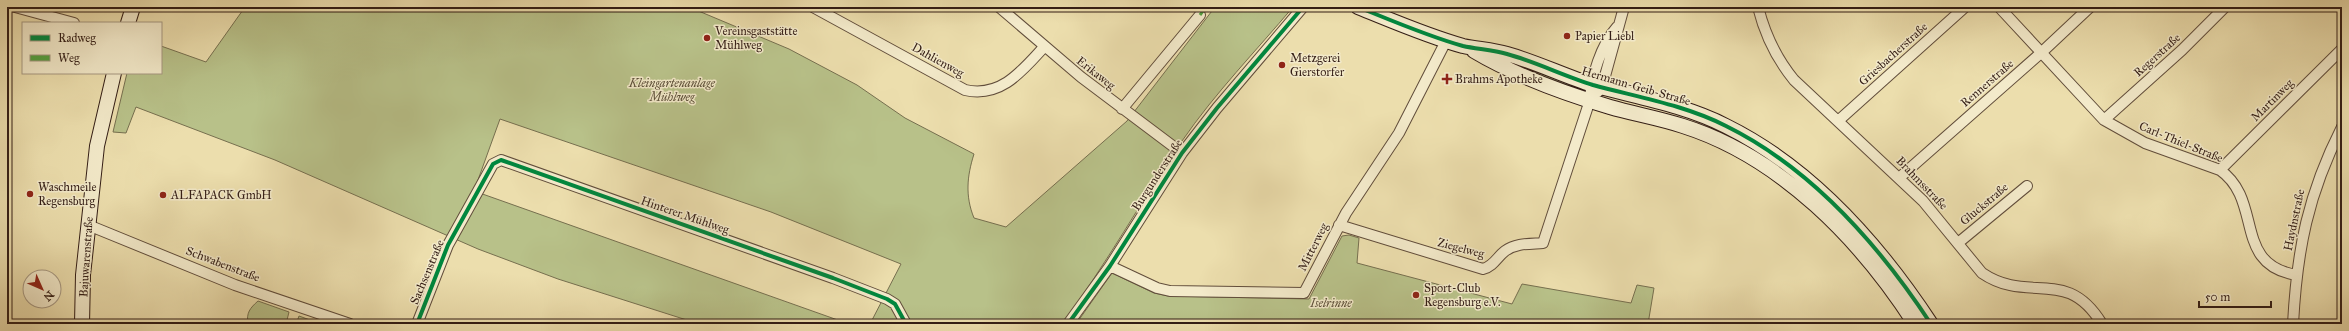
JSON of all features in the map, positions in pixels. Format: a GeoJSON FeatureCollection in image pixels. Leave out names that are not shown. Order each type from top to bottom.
{"type":"FeatureCollection","features":[{"type":"Feature","properties":{"kind":"street"},"geometry":{"type":"LineString","coordinates":[[15,7],[70,22]]}},
{"type":"Feature","properties":{"kind":"street"},"geometry":{"type":"LineString","coordinates":[[128,22],[134,7]]}},
{"type":"Feature","properties":{"kind":"street","name":"Dahlienweg"},"geometry":{"type":"LineString","coordinates":[[813,7],[965,90],[976,93],[1002,87],[1008,83],[1044,47]]}},
{"type":"Feature","properties":{"kind":"street","name":"Erikaweg"},"geometry":{"type":"LineString","coordinates":[[999,7],[1044,47],[1122,109],[1182,153]]}},
{"type":"Feature","properties":{"kind":"street","name":"Burgunderstraße"},"geometry":{"type":"LineString","coordinates":[[1068,324],[1110,266],[1182,153],[1217,108],[1303,7]]}},
{"type":"Feature","properties":{"kind":"street","name":"Hermann-Geib-Straße"},"geometry":{"type":"LineString","coordinates":[[1358,7],[1446,40],[1465,46],[1507,54],[1596,86],[1696,113],[1725,125],[1762,146],[1819,191],[1856,227],[1887,263],[1931,324]]}},
{"type":"Feature","properties":{"kind":"street"},"geometry":{"type":"LineString","coordinates":[[1596,86],[1616,40],[1616,27],[1624,7]]}},
{"type":"Feature","properties":{"kind":"street","name":"Brahmsstraße"},"geometry":{"type":"LineString","coordinates":[[1758,7],[1766,34],[1785,68],[1838,121],[1923,201],[1982,273],[1993,281],[2015,288],[2067,291],[2081,299],[2094,310],[2102,324]]}},
{"type":"Feature","properties":{"kind":"street","name":"Griesbacherstraße"},"geometry":{"type":"LineString","coordinates":[[1838,121],[1964,7]]}},
{"type":"Feature","properties":{"kind":"street","name":"Carl-Thiel-Straße"},"geometry":{"type":"LineString","coordinates":[[1999,7],[2104,120],[2145,143],[2220,170],[2240,191],[2254,243],[2260,255],[2270,266],[2286,273],[2297,275]]}},
{"type":"Feature","properties":{"kind":"street","name":"Rennerstraße"},"geometry":{"type":"LineString","coordinates":[[1899,178],[2042,52],[2090,7]]}},
{"type":"Feature","properties":{"kind":"street","name":"Regerstraße"},"geometry":{"type":"LineString","coordinates":[[2104,120],[2182,50],[2225,7]]}},
{"type":"Feature","properties":{"kind":"street"},"geometry":{"type":"LineString","coordinates":[[1122,109],[1200,15]]}},
{"type":"Feature","properties":{"kind":"street","name":"Mitterweg"},"geometry":{"type":"LineString","coordinates":[[1110,266],[1157,288],[1170,291],[1304,293],[1339,225],[1392,146],[1446,40]]}},
{"type":"Feature","properties":{"kind":"street","name":"Hermann-Geib-Straße"},"geometry":{"type":"LineString","coordinates":[[1465,46],[1504,69],[1590,100],[1683,126],[1720,140],[1753,157],[1782,178],[1813,204],[1847,238],[1878,272],[1916,324]]}},
{"type":"Feature","properties":{"kind":"street","name":"Martinweg"},"geometry":{"type":"LineString","coordinates":[[2220,170],[2342,49]]}},
{"type":"Feature","properties":{"kind":"street","name":"Bajuwarenstraße"},"geometry":{"type":"LineString","coordinates":[[82,324],[88,225],[97,146],[114,74]]}},
{"type":"Feature","properties":{"kind":"street","name":"Hermann-Geib-Straße"},"geometry":{"type":"LineString","coordinates":[[1590,100],[1596,86]]}},
{"type":"Feature","properties":{"kind":"street","name":"Ziegelweg"},"geometry":{"type":"LineString","coordinates":[[1339,225],[1483,269],[1490,267],[1504,251],[1516,245],[1542,243],[1590,100]]}},
{"type":"Feature","properties":{"kind":"street","name":"Haydnstraße"},"geometry":{"type":"LineString","coordinates":[[2293,324],[2297,275],[2307,214],[2313,191],[2342,127]]}},
{"type":"Feature","properties":{"kind":"street","name":"Hinterer Mühlweg"},"geometry":{"type":"LineString","coordinates":[[468,208],[493,164],[501,160],[833,278],[886,299],[895,304],[906,324]]}},
{"type":"Feature","properties":{"kind":"street","name":"Gluckstraße"},"geometry":{"type":"LineString","coordinates":[[1958,243],[2027,186]]}},
{"type":"Feature","properties":{"kind":"street","name":"Sachsenstraße"},"geometry":{"type":"LineString","coordinates":[[417,324],[442,258],[468,208]]}},
{"type":"Feature","properties":{"kind":"street","name":"Schwabenstraße"},"geometry":{"type":"LineString","coordinates":[[88,225],[235,285],[350,324]]}},
{"type":"Feature","properties":{"kind":"green space","name":"Kleingartenanlage Mühlweg"},"geometry":{"type":"Polygon","coordinates":[[[245,7],[689,7],[789,49],[857,85],[905,118],[974,154],[970,170],[968,194],[974,218],[1006,227],[1127,121],[1215,7],[1293,7],[1222,89],[1195,123],[1167,164],[1094,279],[1062,324],[870,324],[901,264],[771,212],[500,119],[474,191],[849,324],[703,324],[693,322],[558,279],[478,249],[275,160],[136,107],[126,133],[113,132],[127,74],[162,74],[162,46],[206,62],[245,7]]]}},
{"type":"Feature","properties":{"kind":"green space"},"geometry":{"type":"Polygon","coordinates":[[[1527,68],[1571,84],[1570,86],[1526,70],[1527,68]]]}},
{"type":"Feature","properties":{"kind":"green space","name":"Iselrinne"},"geometry":{"type":"Polygon","coordinates":[[[1349,235],[1359,238],[1357,263],[1512,304],[1522,284],[1631,303],[1637,285],[1654,288],[1648,324],[1076,324],[1112,273],[1154,293],[1168,296],[1309,299],[1342,236],[1349,235]]]}},
{"type":"Feature","properties":{"kind":"green space"},"geometry":{"type":"Polygon","coordinates":[[[258,301],[289,312],[286,324],[248,324],[249,311],[258,301]]]}},
{"type":"Feature","properties":{"kind":"green space"},"geometry":{"type":"Polygon","coordinates":[[[299,316],[321,324],[296,324],[299,316]]]}},
{"type":"Feature","properties":{"kind":"marked path"},"geometry":{"type":"LineString","coordinates":[[1200,15],[1206,7]]}},
{"type":"Feature","properties":{"kind":"cycle path"},"geometry":{"type":"LineString","coordinates":[[1068,324],[1110,266],[1182,153],[1217,108],[1303,7]]}},
{"type":"Feature","properties":{"kind":"cycle path"},"geometry":{"type":"LineString","coordinates":[[1358,7],[1436,38],[1463,46],[1518,57],[1593,85],[1694,112],[1726,126],[1757,143],[1815,186],[1841,211],[1889,266],[1931,324]]}},
{"type":"Feature","properties":{"kind":"cycle path"},"geometry":{"type":"LineString","coordinates":[[417,324],[448,245],[493,164],[501,160],[833,278],[887,299],[895,304],[906,324]]}},
{"type":"Feature","properties":{"kind":"place","name":"Papier Liebl"},"geometry":{"type":"Point","coordinates":[1567,36]}},
{"type":"Feature","properties":{"kind":"place","name":"Vereinsgaststätte Mühlweg"},"geometry":{"type":"Point","coordinates":[707,38]}},
{"type":"Feature","properties":{"kind":"place","name":"Metzgerei Gierstorfer"},"geometry":{"type":"Point","coordinates":[1282,65]}},
{"type":"Feature","properties":{"kind":"place","name":"Brahms Apotheke"},"geometry":{"type":"Point","coordinates":[1447,79]}},
{"type":"Feature","properties":{"kind":"place","name":"Waschmeile Regensburg"},"geometry":{"type":"Point","coordinates":[30,194]}},
{"type":"Feature","properties":{"kind":"place","name":"ALFAPACK GmbH"},"geometry":{"type":"Point","coordinates":[163,195]}},
{"type":"Feature","properties":{"kind":"place","name":"Sport-Club Regensburg e.V."},"geometry":{"type":"Point","coordinates":[1416,295]}}]}
